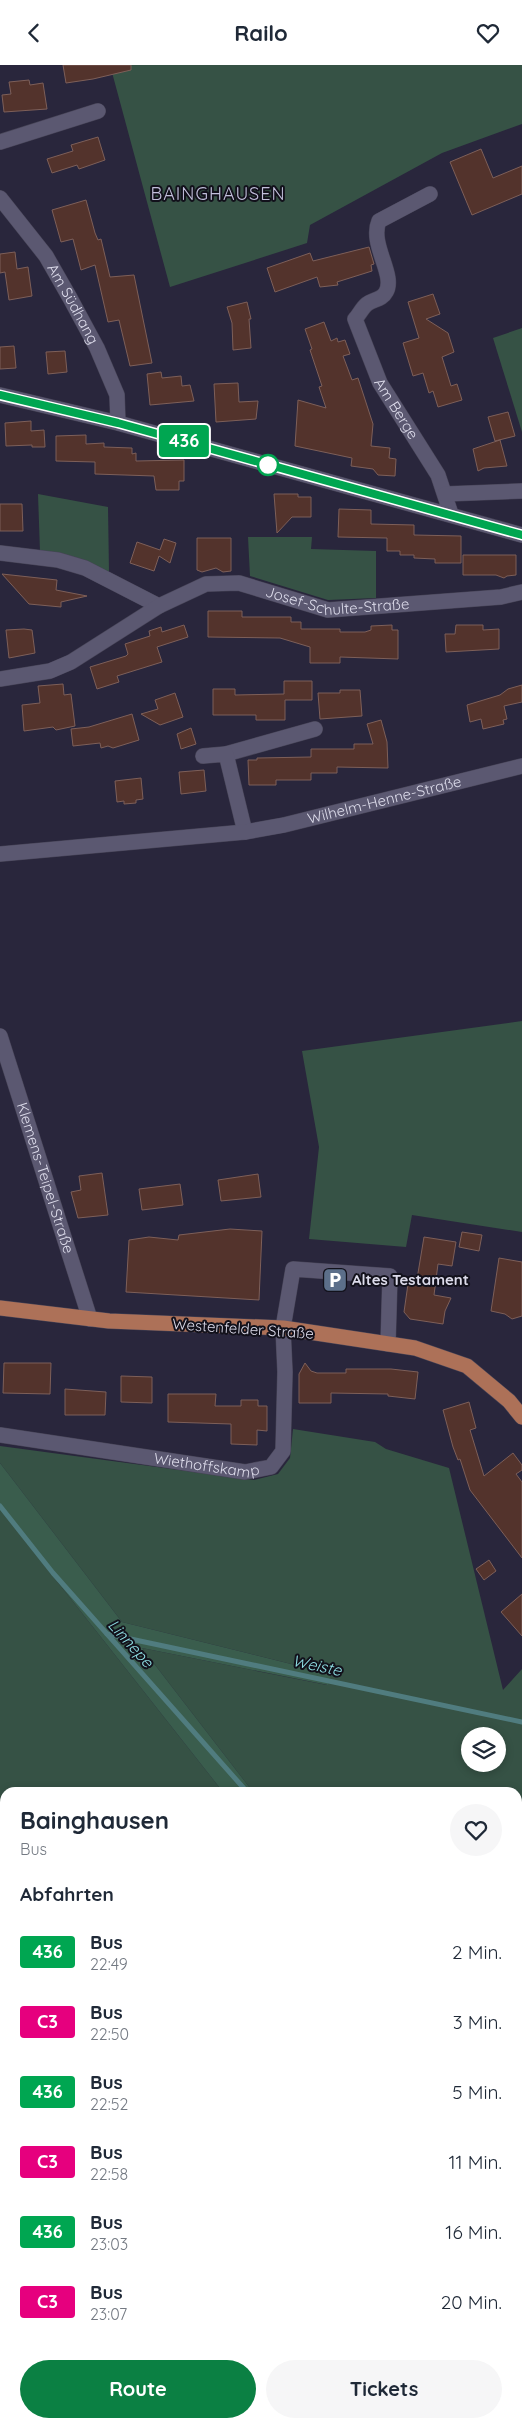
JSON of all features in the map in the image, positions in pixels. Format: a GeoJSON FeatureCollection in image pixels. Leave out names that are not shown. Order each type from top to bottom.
{"type":"FeatureCollection","features":[{"type":"Feature","properties":{"kind":"main road","name":"Westenfelder Straße"},"geometry":{"type":"LineString","coordinates":[[0,1308],[90,1319],[283,1329],[415,1348],[467,1365],[509,1401],[522,1417]]}},
{"type":"Feature","properties":{"kind":"street"},"geometry":{"type":"LineString","coordinates":[[0,142],[98,111]]}},
{"type":"Feature","properties":{"kind":"street","name":"Am Berge"},"geometry":{"type":"LineString","coordinates":[[430,194],[379,221],[376,229],[377,243],[388,279],[388,290],[383,297],[367,304],[355,319],[356,326],[380,383],[432,464],[451,514]]}},
{"type":"Feature","properties":{"kind":"street","name":"Am Südhang"},"geometry":{"type":"LineString","coordinates":[[0,198],[46,257],[75,306],[117,395],[118,423]]}},
{"type":"Feature","properties":{"kind":"street"},"geometry":{"type":"LineString","coordinates":[[0,395],[118,423],[522,535]]}},
{"type":"Feature","properties":{"kind":"street"},"geometry":{"type":"LineString","coordinates":[[445,494],[522,491]]}},
{"type":"Feature","properties":{"kind":"street"},"geometry":{"type":"LineString","coordinates":[[0,553],[58,560],[86,568],[159,606]]}},
{"type":"Feature","properties":{"kind":"street","name":"Josef-Schulte-Straße"},"geometry":{"type":"LineString","coordinates":[[0,679],[50,671],[71,662],[159,606],[191,589],[206,584],[222,582],[256,587],[328,609],[501,597],[522,592]]}},
{"type":"Feature","properties":{"kind":"street"},"geometry":{"type":"LineString","coordinates":[[204,756],[226,754],[315,729]]}},
{"type":"Feature","properties":{"kind":"street"},"geometry":{"type":"LineString","coordinates":[[226,754],[245,832]]}},
{"type":"Feature","properties":{"kind":"street","name":"Wilhelm-Henne-Straße"},"geometry":{"type":"LineString","coordinates":[[0,854],[245,832],[284,825],[522,765]]}},
{"type":"Feature","properties":{"kind":"street","name":"Klemens-Teipel-Straße"},"geometry":{"type":"LineString","coordinates":[[0,1036],[90,1319]]}},
{"type":"Feature","properties":{"kind":"street","name":"Wiethoffskamp"},"geometry":{"type":"LineString","coordinates":[[0,1435],[245,1471],[271,1467],[283,1451],[286,1372],[283,1329],[293,1269],[390,1276],[388,1344]]}},
{"type":"Feature","properties":{"kind":"green space"},"geometry":{"type":"Polygon","coordinates":[[[110,65],[522,65],[522,124],[442,153],[310,225],[307,243],[170,287],[110,65]]]}},
{"type":"Feature","properties":{"kind":"green space"},"geometry":{"type":"Polygon","coordinates":[[[522,328],[522,432],[493,338],[522,328]]]}},
{"type":"Feature","properties":{"kind":"green space"},"geometry":{"type":"Polygon","coordinates":[[[38,494],[108,507],[109,572],[40,551],[38,494]]]}},
{"type":"Feature","properties":{"kind":"green space"},"geometry":{"type":"Polygon","coordinates":[[[248,537],[312,537],[311,549],[376,551],[376,598],[328,600],[250,576],[248,537]]]}},
{"type":"Feature","properties":{"kind":"green space"},"geometry":{"type":"Polygon","coordinates":[[[522,1021],[522,1232],[412,1215],[406,1247],[309,1239],[319,1147],[302,1051],[522,1021]]]}},
{"type":"Feature","properties":{"kind":"green space"},"geometry":{"type":"Polygon","coordinates":[[[293,1429],[375,1442],[386,1449],[449,1468],[503,1690],[522,1669],[522,1787],[249,1787],[142,1648],[327,1685],[331,1674],[122,1622],[0,1463],[0,1446],[254,1480],[278,1474],[290,1458],[293,1429]]]}},
{"type":"Feature","properties":{"kind":"green space"},"geometry":{"type":"Polygon","coordinates":[[[0,1463],[122,1622],[331,1674],[328,1685],[142,1648],[249,1787],[219,1787],[0,1509],[0,1463]]]}},
{"type":"Feature","properties":{"kind":"green space"},"geometry":{"type":"Polygon","coordinates":[[[0,1509],[219,1787],[0,1787],[0,1509]]]}},
{"type":"Feature","properties":{"kind":"building"},"geometry":{"type":"Polygon","coordinates":[[[63,65],[131,65],[131,70],[66,83],[63,65]]]}},
{"type":"Feature","properties":{"kind":"building"},"geometry":{"type":"Polygon","coordinates":[[[29,80],[30,85],[43,83],[47,109],[4,112],[2,95],[11,94],[9,82],[29,80]]]}},
{"type":"Feature","properties":{"kind":"building"},"geometry":{"type":"Polygon","coordinates":[[[98,137],[105,160],[79,169],[77,165],[52,173],[47,159],[73,151],[71,145],[98,137]]]}},
{"type":"Feature","properties":{"kind":"building"},"geometry":{"type":"Polygon","coordinates":[[[481,149],[493,178],[522,166],[522,194],[472,215],[450,162],[481,149]]]}},
{"type":"Feature","properties":{"kind":"building"},"geometry":{"type":"Polygon","coordinates":[[[86,200],[95,233],[98,240],[101,239],[110,277],[134,275],[152,363],[130,366],[119,320],[108,322],[95,265],[81,270],[73,239],[61,242],[52,210],[86,200]]]}},
{"type":"Feature","properties":{"kind":"building"},"geometry":{"type":"Polygon","coordinates":[[[369,247],[374,264],[371,265],[372,271],[337,282],[338,285],[320,287],[317,277],[275,292],[267,268],[310,253],[313,261],[369,247]]]}},
{"type":"Feature","properties":{"kind":"building"},"geometry":{"type":"Polygon","coordinates":[[[15,252],[17,269],[28,267],[32,296],[9,300],[5,272],[0,273],[0,254],[15,252]]]}},
{"type":"Feature","properties":{"kind":"building"},"geometry":{"type":"Polygon","coordinates":[[[433,294],[440,314],[426,319],[448,333],[454,352],[442,357],[451,386],[457,384],[462,400],[438,407],[433,391],[429,393],[423,373],[413,376],[403,343],[419,338],[408,302],[433,294]]]}},
{"type":"Feature","properties":{"kind":"building"},"geometry":{"type":"Polygon","coordinates":[[[247,302],[251,319],[249,319],[251,348],[233,350],[232,323],[227,307],[247,302]]]}},
{"type":"Feature","properties":{"kind":"building"},"geometry":{"type":"Polygon","coordinates":[[[324,322],[331,341],[337,338],[338,342],[345,340],[350,354],[343,356],[352,380],[358,378],[373,424],[371,446],[390,448],[389,458],[396,459],[395,476],[378,475],[373,469],[351,466],[352,458],[295,446],[298,400],[326,408],[319,387],[322,386],[305,329],[324,322]]]}},
{"type":"Feature","properties":{"kind":"building"},"geometry":{"type":"Polygon","coordinates":[[[14,346],[16,368],[0,369],[0,347],[14,346]]]}},
{"type":"Feature","properties":{"kind":"building"},"geometry":{"type":"Polygon","coordinates":[[[65,351],[67,372],[48,374],[46,352],[65,351]]]}},
{"type":"Feature","properties":{"kind":"building"},"geometry":{"type":"Polygon","coordinates":[[[161,372],[162,378],[181,376],[182,386],[190,385],[194,401],[150,405],[147,374],[161,372]]]}},
{"type":"Feature","properties":{"kind":"building"},"geometry":{"type":"Polygon","coordinates":[[[238,383],[239,402],[258,401],[256,419],[216,422],[214,384],[238,383]]]}},
{"type":"Feature","properties":{"kind":"building"},"geometry":{"type":"Polygon","coordinates":[[[508,412],[515,436],[495,441],[488,417],[508,412]]]}},
{"type":"Feature","properties":{"kind":"building"},"geometry":{"type":"Polygon","coordinates":[[[31,421],[31,431],[44,430],[45,447],[32,447],[32,445],[6,446],[5,423],[31,421]]]}},
{"type":"Feature","properties":{"kind":"building"},"geometry":{"type":"Polygon","coordinates":[[[86,435],[86,444],[104,443],[104,447],[132,448],[132,454],[136,453],[136,461],[184,460],[184,481],[179,481],[179,490],[156,490],[154,476],[95,474],[95,462],[56,461],[56,436],[86,435]]]}},
{"type":"Feature","properties":{"kind":"building"},"geometry":{"type":"Polygon","coordinates":[[[500,440],[507,466],[484,468],[478,471],[473,449],[500,440]]]}},
{"type":"Feature","properties":{"kind":"building"},"geometry":{"type":"Polygon","coordinates":[[[274,494],[298,494],[298,497],[311,497],[311,517],[292,517],[277,533],[274,494]]]}},
{"type":"Feature","properties":{"kind":"building"},"geometry":{"type":"Polygon","coordinates":[[[0,504],[22,504],[23,531],[0,531],[0,504]]]}},
{"type":"Feature","properties":{"kind":"building"},"geometry":{"type":"Polygon","coordinates":[[[339,509],[371,510],[371,524],[414,525],[414,535],[461,536],[461,563],[435,563],[435,559],[414,558],[414,555],[400,555],[400,551],[387,551],[387,538],[338,537],[339,509]]]}},
{"type":"Feature","properties":{"kind":"building"},"geometry":{"type":"Polygon","coordinates":[[[197,538],[231,538],[231,571],[223,572],[216,568],[202,572],[197,570],[197,538]]]}},
{"type":"Feature","properties":{"kind":"building"},"geometry":{"type":"Polygon","coordinates":[[[164,539],[176,543],[170,563],[159,556],[154,571],[130,563],[137,542],[160,550],[164,539]]]}},
{"type":"Feature","properties":{"kind":"building"},"geometry":{"type":"Polygon","coordinates":[[[463,555],[516,555],[516,575],[504,578],[496,575],[463,575],[463,555]]]}},
{"type":"Feature","properties":{"kind":"building"},"geometry":{"type":"Polygon","coordinates":[[[2,574],[57,580],[56,590],[87,596],[61,602],[61,607],[29,604],[2,574]]]}},
{"type":"Feature","properties":{"kind":"building"},"geometry":{"type":"Polygon","coordinates":[[[208,611],[242,611],[242,617],[291,617],[291,622],[301,622],[301,629],[340,629],[340,632],[365,632],[371,630],[371,626],[392,625],[392,630],[398,630],[398,659],[340,657],[340,663],[310,663],[310,647],[280,638],[208,637],[208,611]]]}},
{"type":"Feature","properties":{"kind":"building"},"geometry":{"type":"Polygon","coordinates":[[[184,625],[188,637],[157,647],[162,662],[117,676],[119,682],[97,689],[90,667],[126,656],[128,654],[125,644],[150,636],[149,631],[161,627],[162,632],[184,625]]]}},
{"type":"Feature","properties":{"kind":"building"},"geometry":{"type":"Polygon","coordinates":[[[456,625],[483,625],[483,630],[499,629],[499,649],[446,652],[445,634],[455,634],[456,625]]]}},
{"type":"Feature","properties":{"kind":"building"},"geometry":{"type":"Polygon","coordinates":[[[6,630],[32,630],[35,653],[9,658],[6,630]]]}},
{"type":"Feature","properties":{"kind":"building"},"geometry":{"type":"Polygon","coordinates":[[[284,681],[312,681],[312,700],[285,700],[285,720],[256,720],[256,715],[213,715],[213,689],[235,689],[235,695],[284,694],[284,681]]]}},
{"type":"Feature","properties":{"kind":"building"},"geometry":{"type":"Polygon","coordinates":[[[63,684],[64,695],[71,694],[75,726],[56,730],[53,727],[24,731],[22,705],[40,703],[38,686],[63,684]]]}},
{"type":"Feature","properties":{"kind":"building"},"geometry":{"type":"Polygon","coordinates":[[[522,685],[522,702],[504,706],[507,719],[503,720],[504,724],[483,729],[481,719],[470,722],[467,705],[500,695],[508,689],[522,685]]]}},
{"type":"Feature","properties":{"kind":"building"},"geometry":{"type":"Polygon","coordinates":[[[340,690],[360,690],[362,716],[320,719],[318,693],[340,693],[340,690]]]}},
{"type":"Feature","properties":{"kind":"building"},"geometry":{"type":"Polygon","coordinates":[[[175,693],[183,717],[160,725],[141,714],[158,709],[155,700],[175,693]]]}},
{"type":"Feature","properties":{"kind":"building"},"geometry":{"type":"Polygon","coordinates":[[[132,714],[139,740],[113,748],[108,746],[101,748],[100,743],[73,746],[71,729],[89,727],[132,714]]]}},
{"type":"Feature","properties":{"kind":"building"},"geometry":{"type":"Polygon","coordinates":[[[381,720],[387,742],[388,768],[337,767],[337,773],[311,773],[311,780],[276,780],[276,785],[249,785],[248,760],[257,760],[257,758],[311,757],[311,749],[354,749],[354,744],[373,744],[367,724],[381,720]]]}},
{"type":"Feature","properties":{"kind":"building"},"geometry":{"type":"Polygon","coordinates":[[[191,728],[196,744],[181,749],[177,734],[191,728]]]}},
{"type":"Feature","properties":{"kind":"building"},"geometry":{"type":"Polygon","coordinates":[[[204,770],[206,791],[181,794],[179,772],[204,770]]]}},
{"type":"Feature","properties":{"kind":"building"},"geometry":{"type":"Polygon","coordinates":[[[141,778],[143,799],[136,800],[136,803],[124,804],[124,801],[117,802],[115,781],[141,778]]]}},
{"type":"Feature","properties":{"kind":"building"},"geometry":{"type":"Polygon","coordinates":[[[102,1173],[108,1215],[78,1218],[71,1192],[81,1190],[79,1176],[102,1173]]]}},
{"type":"Feature","properties":{"kind":"building"},"geometry":{"type":"Polygon","coordinates":[[[258,1174],[261,1197],[221,1201],[218,1180],[258,1174]]]}},
{"type":"Feature","properties":{"kind":"building"},"geometry":{"type":"Polygon","coordinates":[[[180,1184],[183,1205],[142,1210],[139,1189],[180,1184]]]}},
{"type":"Feature","properties":{"kind":"building"},"geometry":{"type":"Polygon","coordinates":[[[230,1229],[262,1231],[259,1300],[126,1292],[129,1240],[149,1237],[178,1240],[179,1235],[230,1229]]]}},
{"type":"Feature","properties":{"kind":"building"},"geometry":{"type":"Polygon","coordinates":[[[462,1232],[482,1235],[479,1251],[459,1247],[462,1232]]]}},
{"type":"Feature","properties":{"kind":"building"},"geometry":{"type":"Polygon","coordinates":[[[424,1237],[456,1242],[452,1266],[438,1264],[434,1295],[451,1298],[445,1311],[443,1324],[410,1319],[404,1312],[409,1277],[417,1279],[424,1237]]]}},
{"type":"Feature","properties":{"kind":"building"},"geometry":{"type":"Polygon","coordinates":[[[499,1258],[522,1262],[522,1316],[512,1319],[505,1314],[491,1311],[499,1258]]]}},
{"type":"Feature","properties":{"kind":"building"},"geometry":{"type":"Polygon","coordinates":[[[4,1363],[51,1363],[50,1394],[3,1393],[4,1363]]]}},
{"type":"Feature","properties":{"kind":"building"},"geometry":{"type":"Polygon","coordinates":[[[305,1363],[311,1371],[317,1373],[346,1373],[346,1369],[391,1369],[418,1372],[415,1399],[388,1396],[388,1394],[331,1393],[331,1403],[299,1403],[299,1374],[305,1363]]]}},
{"type":"Feature","properties":{"kind":"building"},"geometry":{"type":"Polygon","coordinates":[[[121,1376],[152,1377],[152,1403],[121,1402],[121,1376]]]}},
{"type":"Feature","properties":{"kind":"building"},"geometry":{"type":"Polygon","coordinates":[[[65,1389],[106,1392],[105,1415],[65,1415],[65,1389]]]}},
{"type":"Feature","properties":{"kind":"building"},"geometry":{"type":"Polygon","coordinates":[[[168,1394],[216,1394],[215,1406],[241,1406],[241,1400],[258,1400],[258,1406],[267,1406],[267,1431],[257,1430],[257,1445],[231,1444],[231,1424],[168,1422],[168,1394]]]}},
{"type":"Feature","properties":{"kind":"building"},"geometry":{"type":"Polygon","coordinates":[[[469,1402],[476,1428],[470,1430],[484,1476],[513,1453],[522,1465],[522,1470],[516,1474],[522,1482],[522,1558],[470,1490],[460,1459],[458,1460],[453,1447],[443,1410],[469,1402]]]}},
{"type":"Feature","properties":{"kind":"building"},"geometry":{"type":"Polygon","coordinates":[[[489,1560],[496,1571],[484,1580],[476,1569],[489,1560]]]}},
{"type":"Feature","properties":{"kind":"building"},"geometry":{"type":"Polygon","coordinates":[[[522,1594],[522,1636],[501,1612],[522,1594]]]}},
{"type":"Feature","properties":{"kind":"waterway","name":"Linnepe"},"geometry":{"type":"LineString","coordinates":[[0,1506],[53,1573],[243,1787]]}},
{"type":"Feature","properties":{"kind":"waterway","name":"Weiste"},"geometry":{"type":"LineString","coordinates":[[107,1634],[522,1722]]}},
{"type":"Feature","properties":{"kind":"bus line","name":"436"},"geometry":{"type":"LineString","coordinates":[[0,395],[15,397],[118,423],[522,535]]}},
{"type":"Feature","properties":{"kind":"place","name":"Altes Testament"},"geometry":{"type":"Point","coordinates":[335,1280]}},
{"type":"Feature","properties":{"kind":"district","name":"BAINGHAUSEN"},"geometry":{"type":"Point","coordinates":[218,194]}}]}
